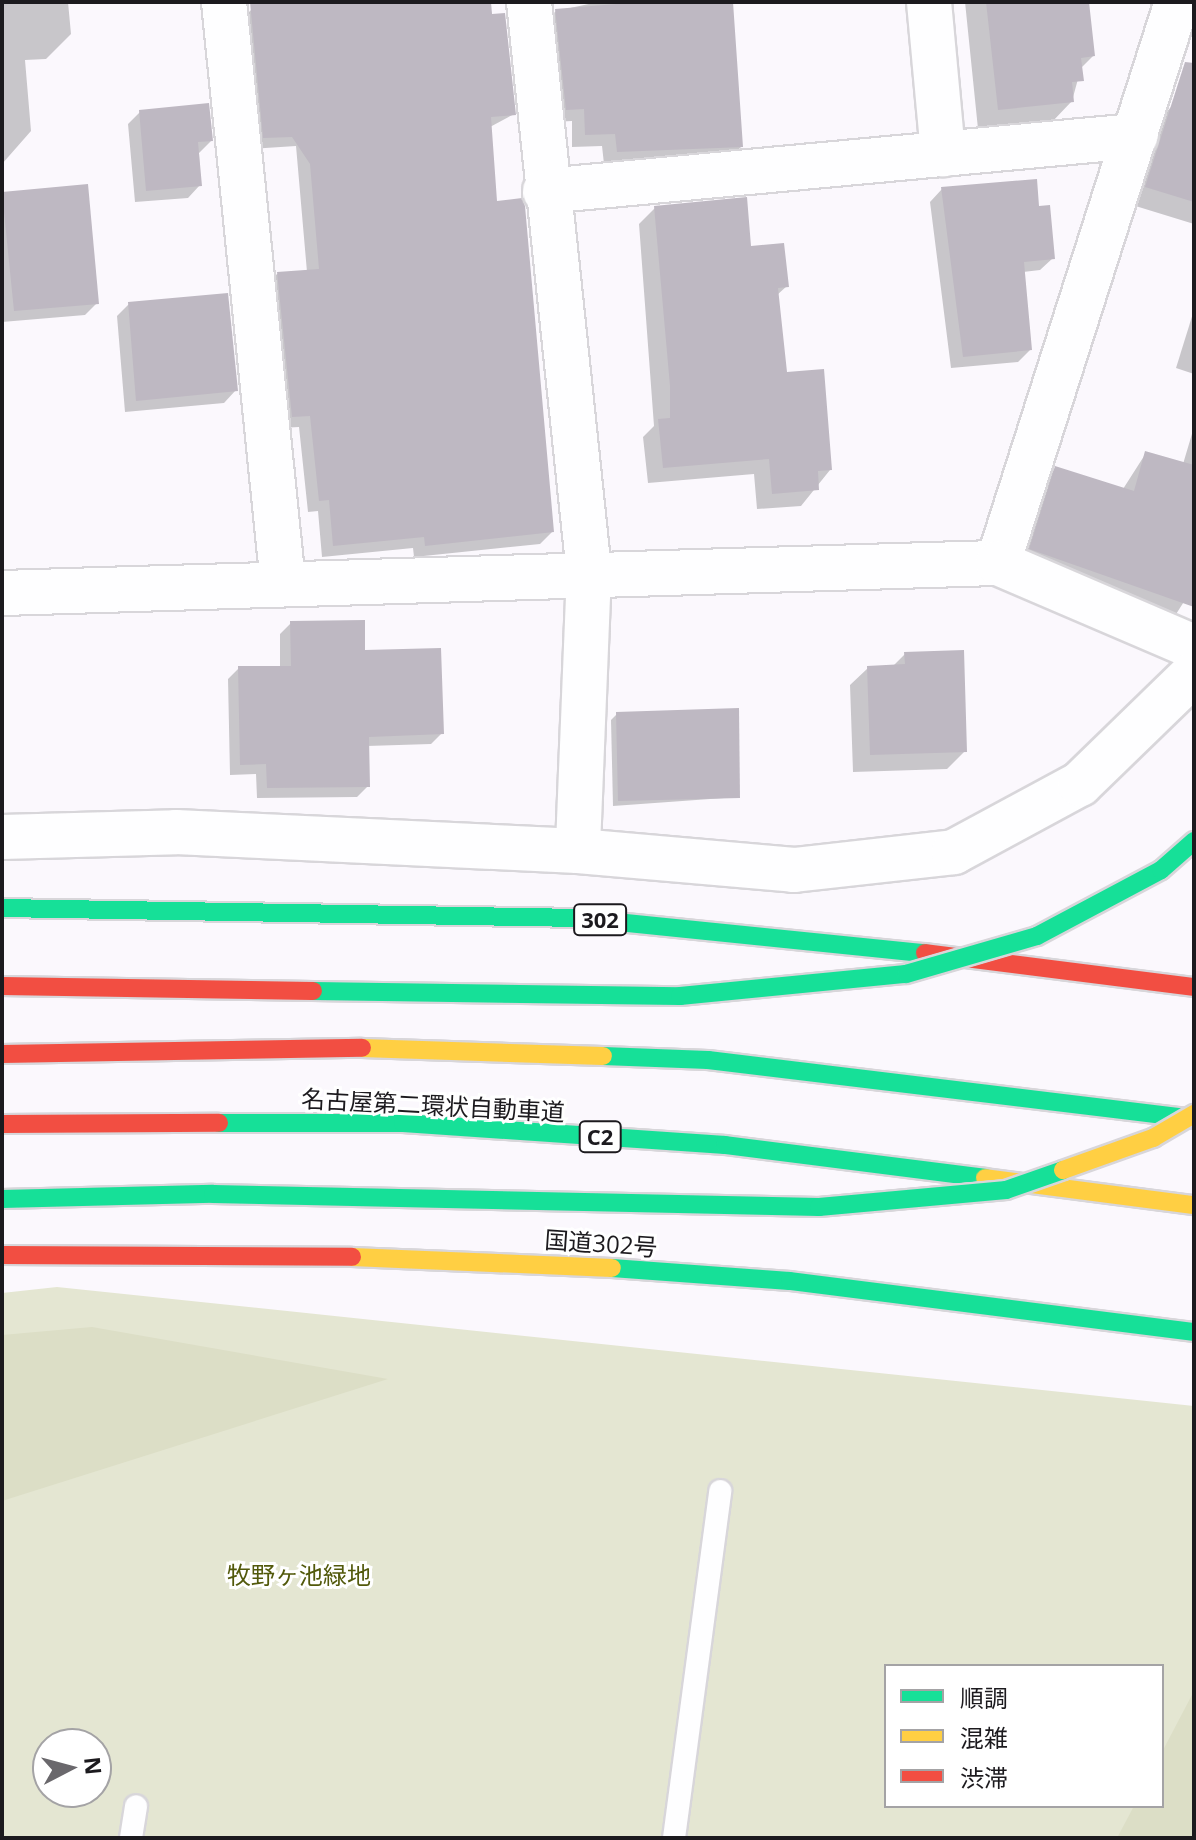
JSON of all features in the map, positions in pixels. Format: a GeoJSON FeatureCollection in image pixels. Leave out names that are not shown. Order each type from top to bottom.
{"type":"FeatureCollection","features":[{"type":"Feature","properties":{"kind":"highway"},"geometry":{"type":"LineString","coordinates":[[2,986],[680,996],[906,974],[1037,936],[1161,870],[1194,841]]}},
{"type":"Feature","properties":{"kind":"highway","name":"302"},"geometry":{"type":"LineString","coordinates":[[2,908],[578,918],[785,936],[1194,987]]}},
{"type":"Feature","properties":{"kind":"highway","name":"名古屋第二環状自動車道"},"geometry":{"type":"LineString","coordinates":[[2,1054],[399,1047],[708,1060],[1194,1116]]}},
{"type":"Feature","properties":{"kind":"highway"},"geometry":{"type":"LineString","coordinates":[[2,1199],[213,1194],[819,1207],[1006,1190],[1153,1138],[1194,1116]]}},
{"type":"Feature","properties":{"kind":"highway","name":"名古屋第二環状自動車道"},"geometry":{"type":"LineString","coordinates":[[2,1124],[403,1123],[725,1145],[1194,1205]]}},
{"type":"Feature","properties":{"kind":"highway","name":"国道302号"},"geometry":{"type":"LineString","coordinates":[[2,1255],[473,1258],[790,1281],[1194,1332]]}},
{"type":"Feature","properties":{"kind":"street"},"geometry":{"type":"LineString","coordinates":[[224,2],[283,584]]}},
{"type":"Feature","properties":{"kind":"street"},"geometry":{"type":"LineString","coordinates":[[529,2],[545,191],[589,572],[578,851]]}},
{"type":"Feature","properties":{"kind":"street"},"geometry":{"type":"LineString","coordinates":[[929,2],[943,154]]}},
{"type":"Feature","properties":{"kind":"street"},"geometry":{"type":"LineString","coordinates":[[998,563],[1177,2]]}},
{"type":"Feature","properties":{"kind":"street"},"geometry":{"type":"LineString","coordinates":[[545,191],[1135,136]]}},
{"type":"Feature","properties":{"kind":"street"},"geometry":{"type":"LineString","coordinates":[[2,593],[589,572],[998,563],[1194,647]]}},
{"type":"Feature","properties":{"kind":"street"},"geometry":{"type":"LineString","coordinates":[[2,837],[176,832],[578,851],[794,870],[954,852],[1080,784],[1194,673]]}},
{"type":"Feature","properties":{"kind":"lane"},"geometry":{"type":"LineString","coordinates":[[674,1838],[720,1491]]}},
{"type":"Feature","properties":{"kind":"lane"},"geometry":{"type":"LineString","coordinates":[[131,1838],[136,1806]]}},
{"type":"Feature","properties":{"kind":"green space","name":"牧野ヶ池緑地"},"geometry":{"type":"Polygon","coordinates":[[[57,1287],[1194,1406],[1194,1838],[2,1838],[2,1293],[57,1287]]]}},
{"type":"Feature","properties":{"kind":"green space"},"geometry":{"type":"Polygon","coordinates":[[[92,1327],[388,1379],[2,1501],[2,1335],[92,1327]]]}},
{"type":"Feature","properties":{"kind":"green space"},"geometry":{"type":"Polygon","coordinates":[[[1194,1691],[1194,1838],[1117,1838],[1133,1808],[1164,1808],[1164,1748],[1194,1691]]]}},
{"type":"Feature","properties":{"kind":"building"},"geometry":{"type":"Polygon","coordinates":[[[250,2],[491,2],[492,14],[505,13],[516,115],[491,117],[497,201],[522,198],[525,206],[554,532],[425,546],[424,537],[333,546],[329,500],[319,501],[310,416],[292,417],[277,272],[319,269],[310,164],[292,137],[263,138],[250,2]]]}},
{"type":"Feature","properties":{"kind":"building"},"geometry":{"type":"Polygon","coordinates":[[[641,2],[733,2],[743,147],[617,152],[615,134],[585,135],[584,109],[566,110],[555,9],[641,2]]]}},
{"type":"Feature","properties":{"kind":"building"},"geometry":{"type":"Polygon","coordinates":[[[986,2],[1089,2],[1095,56],[1081,58],[1084,81],[1072,82],[1074,102],[998,110],[986,2]]]}},
{"type":"Feature","properties":{"kind":"building"},"geometry":{"type":"Polygon","coordinates":[[[1185,62],[1194,63],[1194,202],[1145,187],[1185,62]]]}},
{"type":"Feature","properties":{"kind":"building"},"geometry":{"type":"Polygon","coordinates":[[[209,103],[213,141],[198,142],[202,186],[146,191],[139,110],[209,103]]]}},
{"type":"Feature","properties":{"kind":"building"},"geometry":{"type":"Polygon","coordinates":[[[1037,179],[1039,206],[1050,205],[1055,259],[1024,262],[1032,350],[963,357],[941,187],[1037,179]]]}},
{"type":"Feature","properties":{"kind":"building"},"geometry":{"type":"Polygon","coordinates":[[[88,184],[99,304],[14,311],[2,192],[88,184]]]}},
{"type":"Feature","properties":{"kind":"building"},"geometry":{"type":"Polygon","coordinates":[[[747,197],[751,246],[784,243],[789,287],[778,288],[787,372],[824,369],[832,470],[818,471],[819,490],[772,494],[769,459],[663,468],[658,419],[670,418],[670,386],[654,206],[747,197]]]}},
{"type":"Feature","properties":{"kind":"building"},"geometry":{"type":"Polygon","coordinates":[[[228,293],[238,391],[136,401],[128,302],[228,293]]]}},
{"type":"Feature","properties":{"kind":"building"},"geometry":{"type":"Polygon","coordinates":[[[1145,451],[1194,465],[1194,607],[1029,549],[1055,466],[1134,491],[1145,451]]]}},
{"type":"Feature","properties":{"kind":"building"},"geometry":{"type":"Polygon","coordinates":[[[365,620],[365,650],[441,648],[444,734],[369,737],[370,787],[267,788],[266,764],[240,765],[238,666],[291,666],[290,621],[365,620]]]}},
{"type":"Feature","properties":{"kind":"building"},"geometry":{"type":"Polygon","coordinates":[[[964,650],[967,752],[870,755],[867,666],[905,664],[904,652],[964,650]]]}},
{"type":"Feature","properties":{"kind":"building"},"geometry":{"type":"Polygon","coordinates":[[[739,708],[740,798],[618,801],[616,712],[739,708]]]}},
{"type":"Feature","properties":{"kind":"traffic: fast"},"geometry":{"type":"LineString","coordinates":[[313,991],[680,996],[906,974],[1037,936],[1161,870],[1194,841]]}},
{"type":"Feature","properties":{"kind":"traffic: fast"},"geometry":{"type":"LineString","coordinates":[[2,908],[578,918],[925,953]]}},
{"type":"Feature","properties":{"kind":"traffic: fast"},"geometry":{"type":"LineString","coordinates":[[603,1056],[708,1060],[1194,1119]]}},
{"type":"Feature","properties":{"kind":"traffic: fast"},"geometry":{"type":"LineString","coordinates":[[219,1123],[403,1123],[725,1145],[985,1178]]}},
{"type":"Feature","properties":{"kind":"traffic: fast"},"geometry":{"type":"LineString","coordinates":[[2,1199],[213,1194],[819,1207],[1006,1190],[1063,1170]]}},
{"type":"Feature","properties":{"kind":"traffic: fast"},"geometry":{"type":"LineString","coordinates":[[612,1268],[790,1281],[1194,1332]]}},
{"type":"Feature","properties":{"kind":"traffic: slow"},"geometry":{"type":"LineString","coordinates":[[362,1048],[603,1056]]}},
{"type":"Feature","properties":{"kind":"traffic: slow"},"geometry":{"type":"LineString","coordinates":[[1063,1170],[1153,1138],[1194,1114]]}},
{"type":"Feature","properties":{"kind":"traffic: slow"},"geometry":{"type":"LineString","coordinates":[[985,1178],[1194,1205]]}},
{"type":"Feature","properties":{"kind":"traffic: slow"},"geometry":{"type":"LineString","coordinates":[[352,1257],[612,1268]]}},
{"type":"Feature","properties":{"kind":"traffic: jam"},"geometry":{"type":"LineString","coordinates":[[925,953],[1194,987]]}},
{"type":"Feature","properties":{"kind":"traffic: jam"},"geometry":{"type":"LineString","coordinates":[[2,986],[313,991]]}},
{"type":"Feature","properties":{"kind":"traffic: jam"},"geometry":{"type":"LineString","coordinates":[[2,1054],[362,1048]]}},
{"type":"Feature","properties":{"kind":"traffic: jam"},"geometry":{"type":"LineString","coordinates":[[2,1124],[219,1123]]}},
{"type":"Feature","properties":{"kind":"traffic: jam"},"geometry":{"type":"LineString","coordinates":[[2,1255],[352,1257]]}}]}
